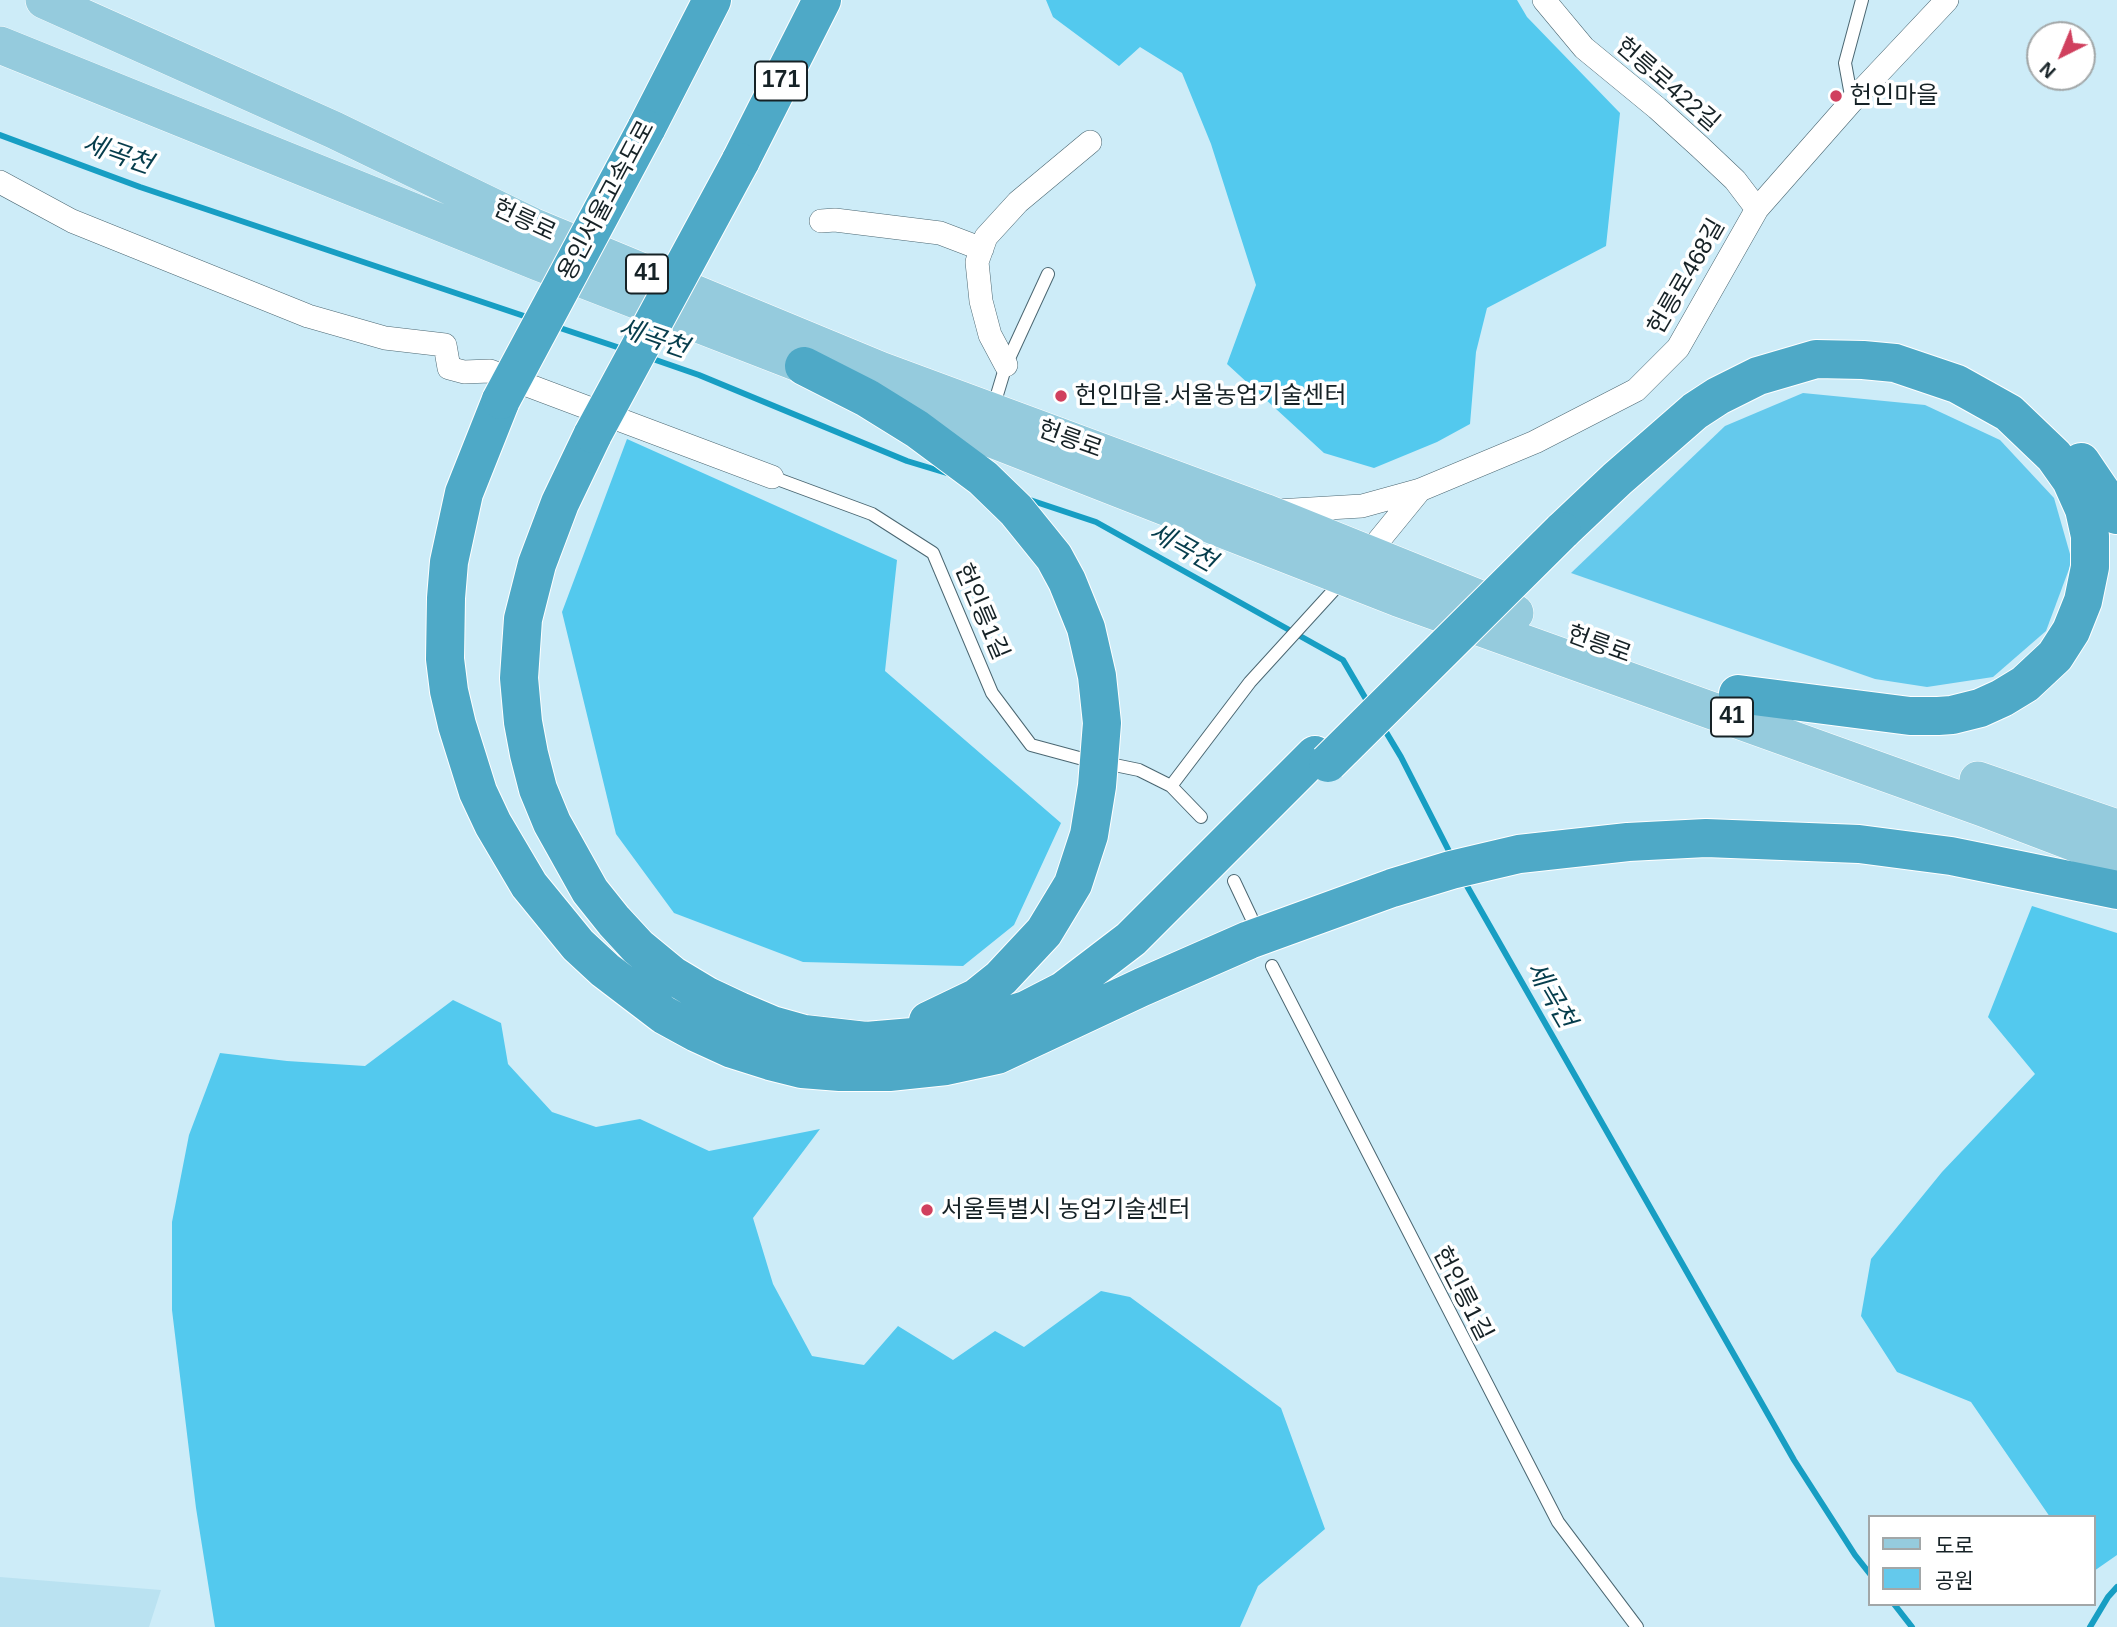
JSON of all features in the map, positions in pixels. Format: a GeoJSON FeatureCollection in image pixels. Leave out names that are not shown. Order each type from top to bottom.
{"type":"FeatureCollection","features":[{"type":"Feature","properties":{"kind":"highway","name":"용인서울고속도로"},"geometry":{"type":"LineString","coordinates":[[712,0],[501,400],[474,464],[456,522],[449,562],[444,632],[449,691],[478,792],[508,852],[529,885],[578,945],[630,991],[664,1014],[732,1049],[802,1069],[889,1072]]}},
{"type":"Feature","properties":{"kind":"highway","name":"171"},"geometry":{"type":"LineString","coordinates":[[822,0],[740,162],[593,434],[559,503],[537,564],[523,619],[519,678],[523,722],[538,789],[552,823],[583,880],[638,947],[672,975],[707,996],[772,1025],[804,1034],[866,1041]]}},
{"type":"Feature","properties":{"kind":"highway"},"geometry":{"type":"LineString","coordinates":[[866,1041],[925,1036],[975,1026],[1026,1010],[1062,992],[1131,939],[1321,759],[1554,528],[1656,417],[1717,373],[1793,346],[1839,343],[1888,346],[1927,354],[1976,373],[2007,390],[2041,417],[2095,480],[2117,515]]}},
{"type":"Feature","properties":{"kind":"highway"},"geometry":{"type":"LineString","coordinates":[[1554,528],[1695,411],[1718,396],[1758,376],[1816,359],[1895,363],[1958,384],[2009,413],[2054,456],[2071,480],[2084,509],[2090,536],[2090,567],[2083,601],[2071,631],[2055,656],[2025,684],[1991,704],[1966,712],[1938,716],[1910,716],[1738,694]]}},
{"type":"Feature","properties":{"kind":"highway"},"geometry":{"type":"LineString","coordinates":[[804,366],[867,398],[918,429],[983,478],[1031,526],[1054,557],[1067,581],[1086,628],[1093,654],[1102,723],[1097,786],[1089,835],[1073,884],[1034,944],[988,989],[950,1012],[866,1041]]}},
{"type":"Feature","properties":{"kind":"highway"},"geometry":{"type":"LineString","coordinates":[[889,1072],[989,1045],[1044,1020],[1097,985],[1142,948],[1321,759]]}},
{"type":"Feature","properties":{"kind":"highway"},"geometry":{"type":"LineString","coordinates":[[889,1072],[946,1066],[997,1055],[1142,986],[1249,940],[1392,888],[1451,870],[1519,854],[1628,842],[1706,838],[1846,844],[1951,856],[2117,890]]}},
{"type":"Feature","properties":{"kind":"main road","name":"헌릉로"},"geometry":{"type":"LineString","coordinates":[[44,0],[334,130],[531,226],[880,370],[1264,512],[1424,607],[1983,807],[2117,859]]}},
{"type":"Feature","properties":{"kind":"main road","name":"헌릉로"},"geometry":{"type":"LineString","coordinates":[[0,46],[804,366],[1357,566],[1567,634],[2117,828]]}},
{"type":"Feature","properties":{"kind":"street","name":"헌릉로422길"},"geometry":{"type":"LineString","coordinates":[[1544,0],[1584,48],[1700,147],[1735,180],[1757,209]]}},
{"type":"Feature","properties":{"kind":"street","name":"헌릉로468길"},"geometry":{"type":"LineString","coordinates":[[1264,512],[1362,506],[1420,490],[1535,442],[1636,390],[1678,348],[1757,209],[1852,101],[1947,0]]}},
{"type":"Feature","properties":{"kind":"street"},"geometry":{"type":"LineString","coordinates":[[1006,365],[990,335],[981,301],[977,262],[986,237],[1018,202],[1090,142]]}},
{"type":"Feature","properties":{"kind":"street"},"geometry":{"type":"LineString","coordinates":[[0,182],[72,221],[308,316],[385,338],[445,345],[449,368],[464,372],[490,371],[772,477]]}},
{"type":"Feature","properties":{"kind":"street"},"geometry":{"type":"LineString","coordinates":[[821,220],[940,233],[982,249]]}},
{"type":"Feature","properties":{"kind":"street","name":"헌릉로468길"},"geometry":{"type":"LineString","coordinates":[[1357,566],[1420,490]]}},
{"type":"Feature","properties":{"kind":"lane"},"geometry":{"type":"LineString","coordinates":[[1852,101],[1845,63],[1862,0]]}},
{"type":"Feature","properties":{"kind":"lane"},"geometry":{"type":"LineString","coordinates":[[992,411],[1006,365],[1048,274]]}},
{"type":"Feature","properties":{"kind":"lane","name":"헌인릉1길"},"geometry":{"type":"LineString","coordinates":[[772,477],[872,514],[933,553],[992,693],[1031,745],[1139,770],[1171,786],[1202,817]]}},
{"type":"Feature","properties":{"kind":"lane"},"geometry":{"type":"LineString","coordinates":[[1171,786],[1250,682],[1316,607],[1357,566]]}},
{"type":"Feature","properties":{"kind":"lane"},"geometry":{"type":"LineString","coordinates":[[1234,881],[1251,917]]}},
{"type":"Feature","properties":{"kind":"lane","name":"헌인릉1길"},"geometry":{"type":"LineString","coordinates":[[1272,966],[1558,1522],[1637,1627]]}},
{"type":"Feature","properties":{"kind":"shaded area"},"geometry":{"type":"Polygon","coordinates":[[[1046,0],[1517,0],[1527,17],[1620,113],[1606,246],[1487,308],[1476,352],[1470,424],[1437,442],[1374,468],[1324,453],[1227,364],[1256,285],[1211,144],[1182,73],[1140,47],[1119,66],[1053,17],[1046,0]]]}},
{"type":"Feature","properties":{"kind":"shaded area"},"geometry":{"type":"Polygon","coordinates":[[[627,439],[897,560],[885,671],[1061,823],[1014,925],[963,966],[803,962],[674,913],[616,834],[562,612],[627,439]]]}},
{"type":"Feature","properties":{"kind":"shaded area"},"geometry":{"type":"Polygon","coordinates":[[[2032,906],[2117,933],[2117,1555],[2096,1570],[2096,1515],[2049,1515],[1971,1402],[1897,1372],[1861,1316],[1871,1259],[1942,1172],[2035,1074],[1988,1017],[2032,906]]]}},
{"type":"Feature","properties":{"kind":"shaded area"},"geometry":{"type":"Polygon","coordinates":[[[453,1000],[501,1023],[508,1064],[552,1112],[596,1127],[640,1119],[709,1151],[820,1129],[753,1218],[773,1284],[812,1356],[864,1365],[898,1326],[953,1360],[995,1331],[1024,1347],[1101,1291],[1130,1297],[1281,1408],[1325,1529],[1258,1586],[1240,1627],[215,1627],[196,1508],[172,1310],[172,1222],[189,1135],[220,1053],[365,1066],[453,1000]]]}},
{"type":"Feature","properties":{"kind":"shaded area"},"geometry":{"type":"Polygon","coordinates":[[[0,1577],[161,1590],[149,1627],[0,1627],[0,1577]]]}},
{"type":"Feature","properties":{"kind":"green space"},"geometry":{"type":"Polygon","coordinates":[[[1803,393],[1925,405],[2000,440],[2054,498],[2072,561],[2046,631],[1993,677],[1927,687],[1875,679],[1571,573],[1725,426],[1803,393]]]}},
{"type":"Feature","properties":{"kind":"waterway","name":"세곡천"},"geometry":{"type":"LineString","coordinates":[[0,135],[140,187],[530,318]]}},
{"type":"Feature","properties":{"kind":"waterway","name":"세곡천"},"geometry":{"type":"LineString","coordinates":[[554,326],[623,349]]}},
{"type":"Feature","properties":{"kind":"waterway","name":"세곡천"},"geometry":{"type":"LineString","coordinates":[[650,358],[699,375],[907,461],[950,474]]}},
{"type":"Feature","properties":{"kind":"waterway","name":"세곡천"},"geometry":{"type":"LineString","coordinates":[[1027,499],[1096,522],[1343,660],[1370,706]]}},
{"type":"Feature","properties":{"kind":"waterway","name":"세곡천"},"geometry":{"type":"LineString","coordinates":[[1383,727],[1452,857]]}},
{"type":"Feature","properties":{"kind":"waterway","name":"세곡천"},"geometry":{"type":"LineString","coordinates":[[1463,879],[1794,1460],[1868,1571]]}},
{"type":"Feature","properties":{"kind":"waterway","name":"세곡천"},"geometry":{"type":"LineString","coordinates":[[2090,1627],[2117,1587]]}},
{"type":"Feature","properties":{"kind":"waterway","name":"세곡천"},"geometry":{"type":"LineString","coordinates":[[1896,1606],[1912,1627]]}},
{"type":"Feature","properties":{"kind":"place","name":"헌인마을"},"geometry":{"type":"Point","coordinates":[1836,96]}},
{"type":"Feature","properties":{"kind":"place","name":"헌인마을.서울농업기술센터"},"geometry":{"type":"Point","coordinates":[1061,396]}},
{"type":"Feature","properties":{"kind":"place","name":"서울특별시 농업기술센터"},"geometry":{"type":"Point","coordinates":[927,1210]}}]}
